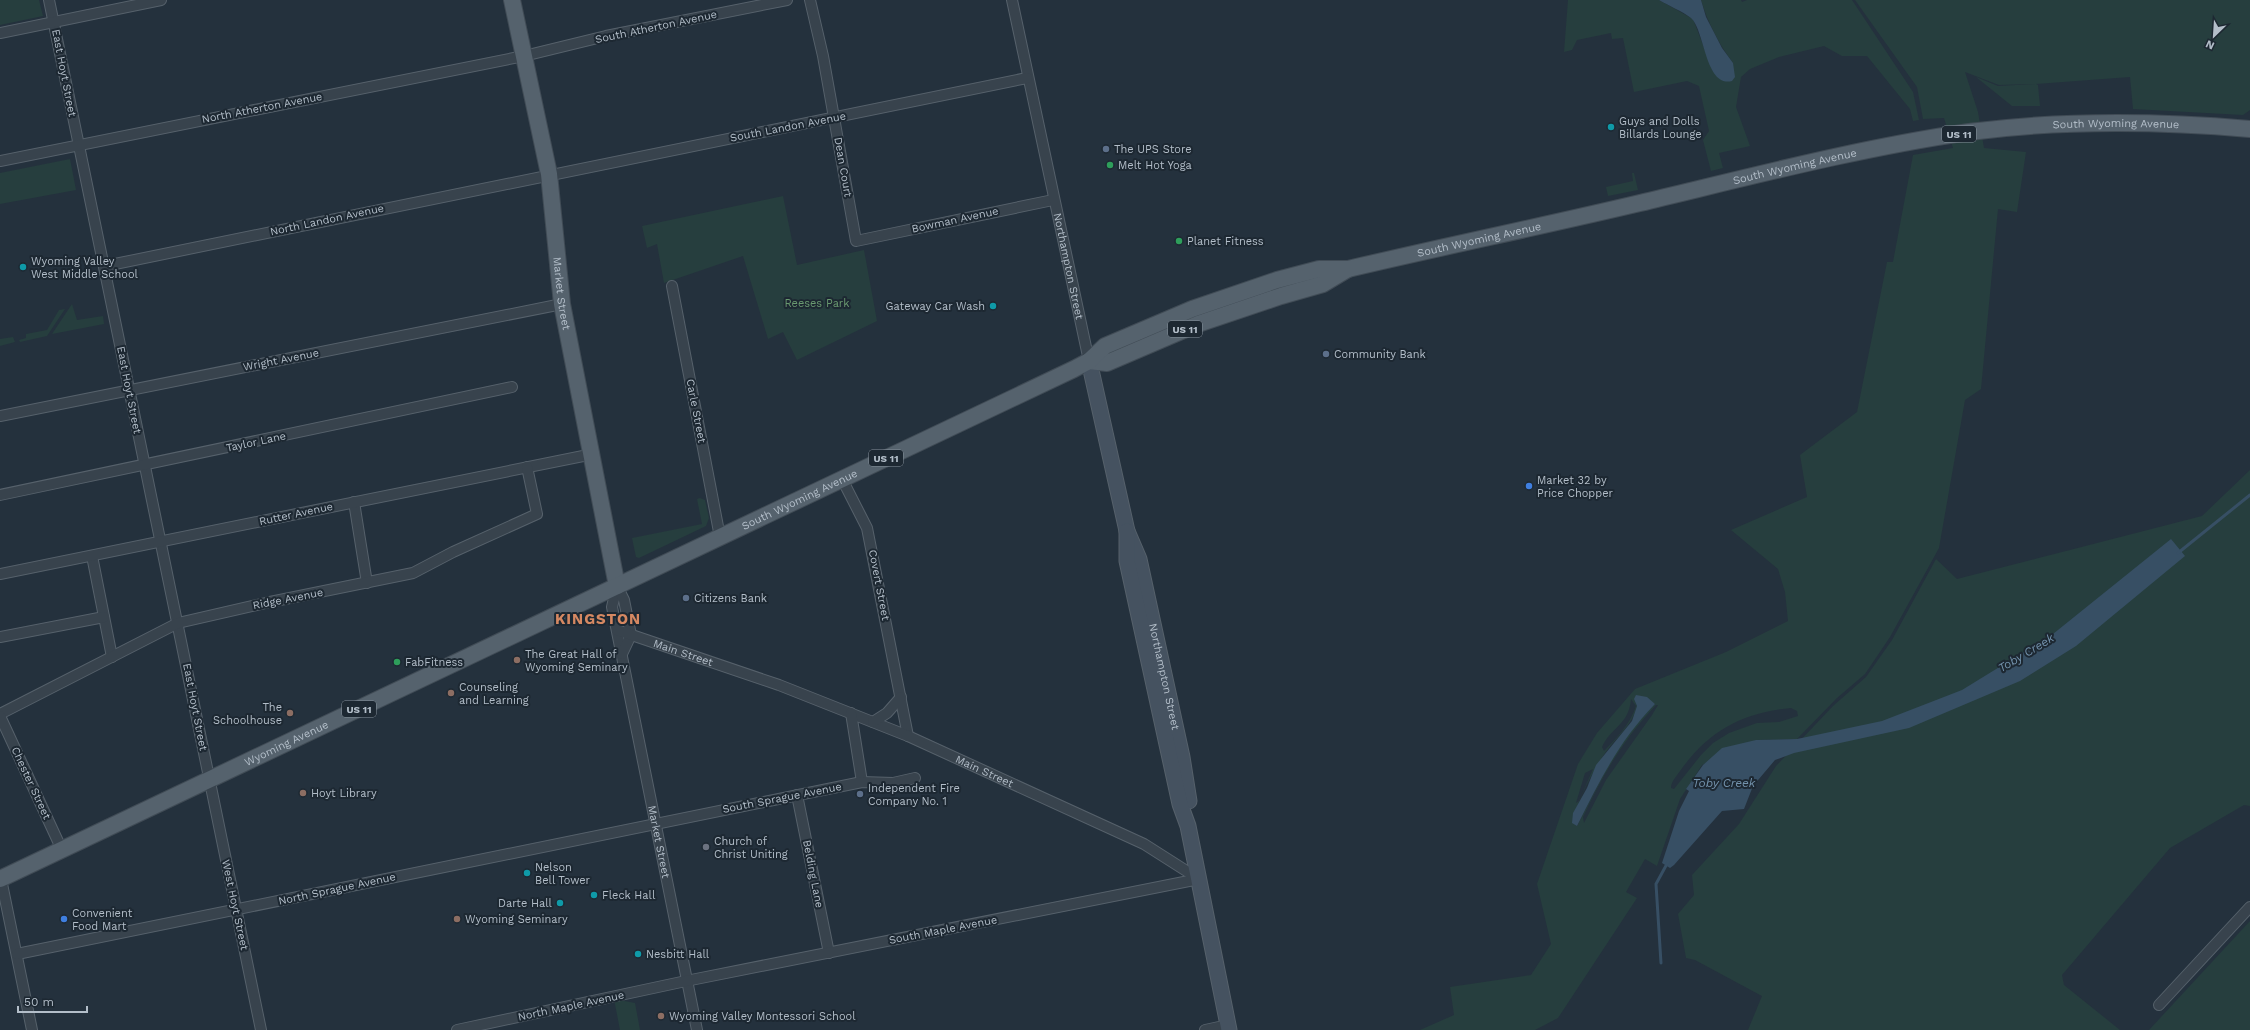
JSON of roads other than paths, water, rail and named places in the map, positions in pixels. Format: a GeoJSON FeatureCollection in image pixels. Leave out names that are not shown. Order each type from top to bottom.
{"type":"FeatureCollection","features":[{"type":"Feature","properties":{"kind":"main road","name":"Market Street"},"geometry":{"type":"LineString","coordinates":[[512,0],[549,174],[562,304],[593,454],[617,586]]}},
{"type":"Feature","properties":{"kind":"main road","name":"South Wyoming Avenue"},"geometry":{"type":"LineString","coordinates":[[617,586],[1090,361],[1107,363],[1198,324],[1281,296],[1323,284],[1348,269],[1774,172],[1933,138],[2008,128],[2104,123],[2178,124],[2250,129]]}},
{"type":"Feature","properties":{"kind":"main road","name":"Wyoming Avenue"},"geometry":{"type":"LineString","coordinates":[[1,879],[617,586]]}},
{"type":"Feature","properties":{"kind":"street","name":"East Hoyt Street"},"geometry":{"type":"LineString","coordinates":[[49,0],[210,780]]}},
{"type":"Feature","properties":{"kind":"street"},"geometry":{"type":"LineString","coordinates":[[0,33],[161,0]]}},
{"type":"Feature","properties":{"kind":"street","name":"South Atherton Avenue"},"geometry":{"type":"LineString","coordinates":[[524,56],[606,36],[788,0]]}},
{"type":"Feature","properties":{"kind":"street","name":"Dean Court"},"geometry":{"type":"LineString","coordinates":[[810,0],[823,56],[856,240]]}},
{"type":"Feature","properties":{"kind":"street","name":"Northampton Street"},"geometry":{"type":"LineString","coordinates":[[1012,0],[1053,200],[1127,531],[1127,561],[1180,804],[1188,826],[1199,879]]}},
{"type":"Feature","properties":{"kind":"street","name":"North Atherton Avenue"},"geometry":{"type":"LineString","coordinates":[[0,161],[524,56]]}},
{"type":"Feature","properties":{"kind":"street","name":"South Landon Avenue"},"geometry":{"type":"LineString","coordinates":[[549,174],[834,118],[1027,78]]}},
{"type":"Feature","properties":{"kind":"street","name":"North Landon Avenue"},"geometry":{"type":"LineString","coordinates":[[105,266],[549,174]]}},
{"type":"Feature","properties":{"kind":"street","name":"Bowman Avenue"},"geometry":{"type":"LineString","coordinates":[[856,240],[1053,200]]}},
{"type":"Feature","properties":{"kind":"street","name":"Carle Street"},"geometry":{"type":"LineString","coordinates":[[672,286],[720,537]]}},
{"type":"Feature","properties":{"kind":"street","name":"Wright Avenue"},"geometry":{"type":"LineString","coordinates":[[0,416],[562,304]]}},
{"type":"Feature","properties":{"kind":"street","name":"Taylor Lane"},"geometry":{"type":"LineString","coordinates":[[0,495],[512,388]]}},
{"type":"Feature","properties":{"kind":"street","name":"Rutter Avenue"},"geometry":{"type":"LineString","coordinates":[[0,574],[593,454]]}},
{"type":"Feature","properties":{"kind":"street","name":"Ridge Avenue"},"geometry":{"type":"LineString","coordinates":[[0,715],[178,623],[270,602],[413,573],[452,552],[538,514],[527,467]]}},
{"type":"Feature","properties":{"kind":"street","name":"Covert Street"},"geometry":{"type":"LineString","coordinates":[[842,479],[867,528],[908,736]]}},
{"type":"Feature","properties":{"kind":"street"},"geometry":{"type":"LineString","coordinates":[[354,502],[367,583]]}},
{"type":"Feature","properties":{"kind":"street"},"geometry":{"type":"LineString","coordinates":[[92,556],[112,657]]}},
{"type":"Feature","properties":{"kind":"street","name":"Market Street"},"geometry":{"type":"LineString","coordinates":[[617,586],[612,607],[656,823],[686,982],[697,1030]]}},
{"type":"Feature","properties":{"kind":"street","name":"Market Street"},"geometry":{"type":"LineString","coordinates":[[617,586],[624,600],[631,635]]}},
{"type":"Feature","properties":{"kind":"street"},"geometry":{"type":"LineString","coordinates":[[0,637],[104,617]]}},
{"type":"Feature","properties":{"kind":"street","name":"Main Street"},"geometry":{"type":"LineString","coordinates":[[617,630],[762,678],[908,736],[1144,844],[1199,879]]}},
{"type":"Feature","properties":{"kind":"street"},"geometry":{"type":"LineString","coordinates":[[622,654],[631,635]]}},
{"type":"Feature","properties":{"kind":"street"},"geometry":{"type":"LineString","coordinates":[[873,722],[887,713],[901,697]]}},
{"type":"Feature","properties":{"kind":"street"},"geometry":{"type":"LineString","coordinates":[[851,713],[862,782],[893,783],[915,778]]}},
{"type":"Feature","properties":{"kind":"street","name":"Chester Street"},"geometry":{"type":"LineString","coordinates":[[0,715],[62,850]]}},
{"type":"Feature","properties":{"kind":"street","name":"West Hoyt Street"},"geometry":{"type":"LineString","coordinates":[[210,780],[235,910],[261,1030]]}},
{"type":"Feature","properties":{"kind":"street","name":"South Sprague Avenue"},"geometry":{"type":"LineString","coordinates":[[656,823],[862,782]]}},
{"type":"Feature","properties":{"kind":"street","name":"Belding Lane"},"geometry":{"type":"LineString","coordinates":[[798,795],[829,953]]}},
{"type":"Feature","properties":{"kind":"street","name":"North Sprague Avenue"},"geometry":{"type":"LineString","coordinates":[[16,954],[656,823]]}},
{"type":"Feature","properties":{"kind":"street"},"geometry":{"type":"LineString","coordinates":[[1,879],[32,1030]]}},
{"type":"Feature","properties":{"kind":"street"},"geometry":{"type":"LineString","coordinates":[[1199,879],[1229,1028],[1205,1030]]}},
{"type":"Feature","properties":{"kind":"street","name":"South Maple Avenue"},"geometry":{"type":"LineString","coordinates":[[686,982],[1199,879]]}},
{"type":"Feature","properties":{"kind":"street"},"geometry":{"type":"LineString","coordinates":[[2159,1005],[2250,907]]}},
{"type":"Feature","properties":{"kind":"street","name":"North Maple Avenue"},"geometry":{"type":"LineString","coordinates":[[457,1030],[686,982]]}},
{"type":"Feature","properties":{"kind":"water"},"geometry":{"type":"Polygon","coordinates":[[[1659,0],[1701,0],[1706,17],[1722,48],[1733,63],[1735,77],[1732,81],[1723,81],[1716,76],[1707,57],[1696,24],[1691,18],[1659,0]]]}},
{"type":"Feature","properties":{"kind":"water","name":"Toby Creek"},"geometry":{"type":"Polygon","coordinates":[[[2171,539],[2185,556],[2076,646],[2020,681],[1909,728],[1794,753],[1775,760],[1753,786],[1744,809],[1722,811],[1674,865],[1670,868],[1662,863],[1679,811],[1689,791],[1686,789],[1703,765],[1722,748],[1756,740],[1797,739],[1882,721],[1962,690],[2053,634],[2171,539]]]}},
{"type":"Feature","properties":{"kind":"water"},"geometry":{"type":"Polygon","coordinates":[[[1636,695],[1647,697],[1655,704],[1631,732],[1611,762],[1577,826],[1572,823],[1573,813],[1587,788],[1596,765],[1632,721],[1637,706],[1634,699],[1636,695]]]}},
{"type":"Feature","properties":{"kind":"waterway","name":"Toby Creek"},"geometry":{"type":"LineString","coordinates":[[2178,553],[2250,495]]}},
{"type":"Feature","properties":{"kind":"waterway","name":"Toby Creek"},"geometry":{"type":"LineString","coordinates":[[1661,963],[1656,884],[1668,862]]}},
{"type":"Feature","properties":{"kind":"place","name":"Guys and Dolls Billards Lounge"},"geometry":{"type":"Point","coordinates":[1611,127]}},
{"type":"Feature","properties":{"kind":"place","name":"The UPS Store"},"geometry":{"type":"Point","coordinates":[1106,149]}},
{"type":"Feature","properties":{"kind":"place","name":"Melt Hot Yoga"},"geometry":{"type":"Point","coordinates":[1110,165]}},
{"type":"Feature","properties":{"kind":"place","name":"Planet Fitness"},"geometry":{"type":"Point","coordinates":[1179,241]}},
{"type":"Feature","properties":{"kind":"place","name":"Wyoming Valley West Middle School"},"geometry":{"type":"Point","coordinates":[23,267]}},
{"type":"Feature","properties":{"kind":"place","name":"Gateway Car Wash"},"geometry":{"type":"Point","coordinates":[993,306]}},
{"type":"Feature","properties":{"kind":"place","name":"Community Bank"},"geometry":{"type":"Point","coordinates":[1326,354]}},
{"type":"Feature","properties":{"kind":"place","name":"Market 32 by Price Chopper"},"geometry":{"type":"Point","coordinates":[1529,486]}},
{"type":"Feature","properties":{"kind":"place","name":"Citizens Bank"},"geometry":{"type":"Point","coordinates":[686,598]}},
{"type":"Feature","properties":{"kind":"place","name":"The Great Hall of Wyoming Seminary"},"geometry":{"type":"Point","coordinates":[517,660]}},
{"type":"Feature","properties":{"kind":"place","name":"FabFitness"},"geometry":{"type":"Point","coordinates":[397,662]}},
{"type":"Feature","properties":{"kind":"place","name":"Counseling and Learning"},"geometry":{"type":"Point","coordinates":[451,693]}},
{"type":"Feature","properties":{"kind":"place","name":"The Schoolhouse"},"geometry":{"type":"Point","coordinates":[290,713]}},
{"type":"Feature","properties":{"kind":"place","name":"Hoyt Library"},"geometry":{"type":"Point","coordinates":[303,793]}},
{"type":"Feature","properties":{"kind":"place","name":"Independent Fire Company No. 1"},"geometry":{"type":"Point","coordinates":[860,794]}},
{"type":"Feature","properties":{"kind":"place","name":"Church of Christ Uniting"},"geometry":{"type":"Point","coordinates":[706,847]}},
{"type":"Feature","properties":{"kind":"place","name":"Nelson Bell Tower"},"geometry":{"type":"Point","coordinates":[527,873]}},
{"type":"Feature","properties":{"kind":"place","name":"Fleck Hall"},"geometry":{"type":"Point","coordinates":[594,895]}},
{"type":"Feature","properties":{"kind":"place","name":"Darte Hall"},"geometry":{"type":"Point","coordinates":[560,903]}},
{"type":"Feature","properties":{"kind":"place","name":"Convenient Food Mart"},"geometry":{"type":"Point","coordinates":[64,919]}},
{"type":"Feature","properties":{"kind":"place","name":"Wyoming Seminary"},"geometry":{"type":"Point","coordinates":[457,919]}},
{"type":"Feature","properties":{"kind":"place","name":"Nesbitt Hall"},"geometry":{"type":"Point","coordinates":[638,954]}},
{"type":"Feature","properties":{"kind":"place","name":"Wyoming Valley Montessori School"},"geometry":{"type":"Point","coordinates":[661,1016]}},
{"type":"Feature","properties":{"kind":"district","name":"KINGSTON"},"geometry":{"type":"Point","coordinates":[598,619]}},
{"type":"Feature","properties":{"kind":"park label","name":"Reeses Park"},"geometry":{"type":"Point","coordinates":[817,303]}}]}
